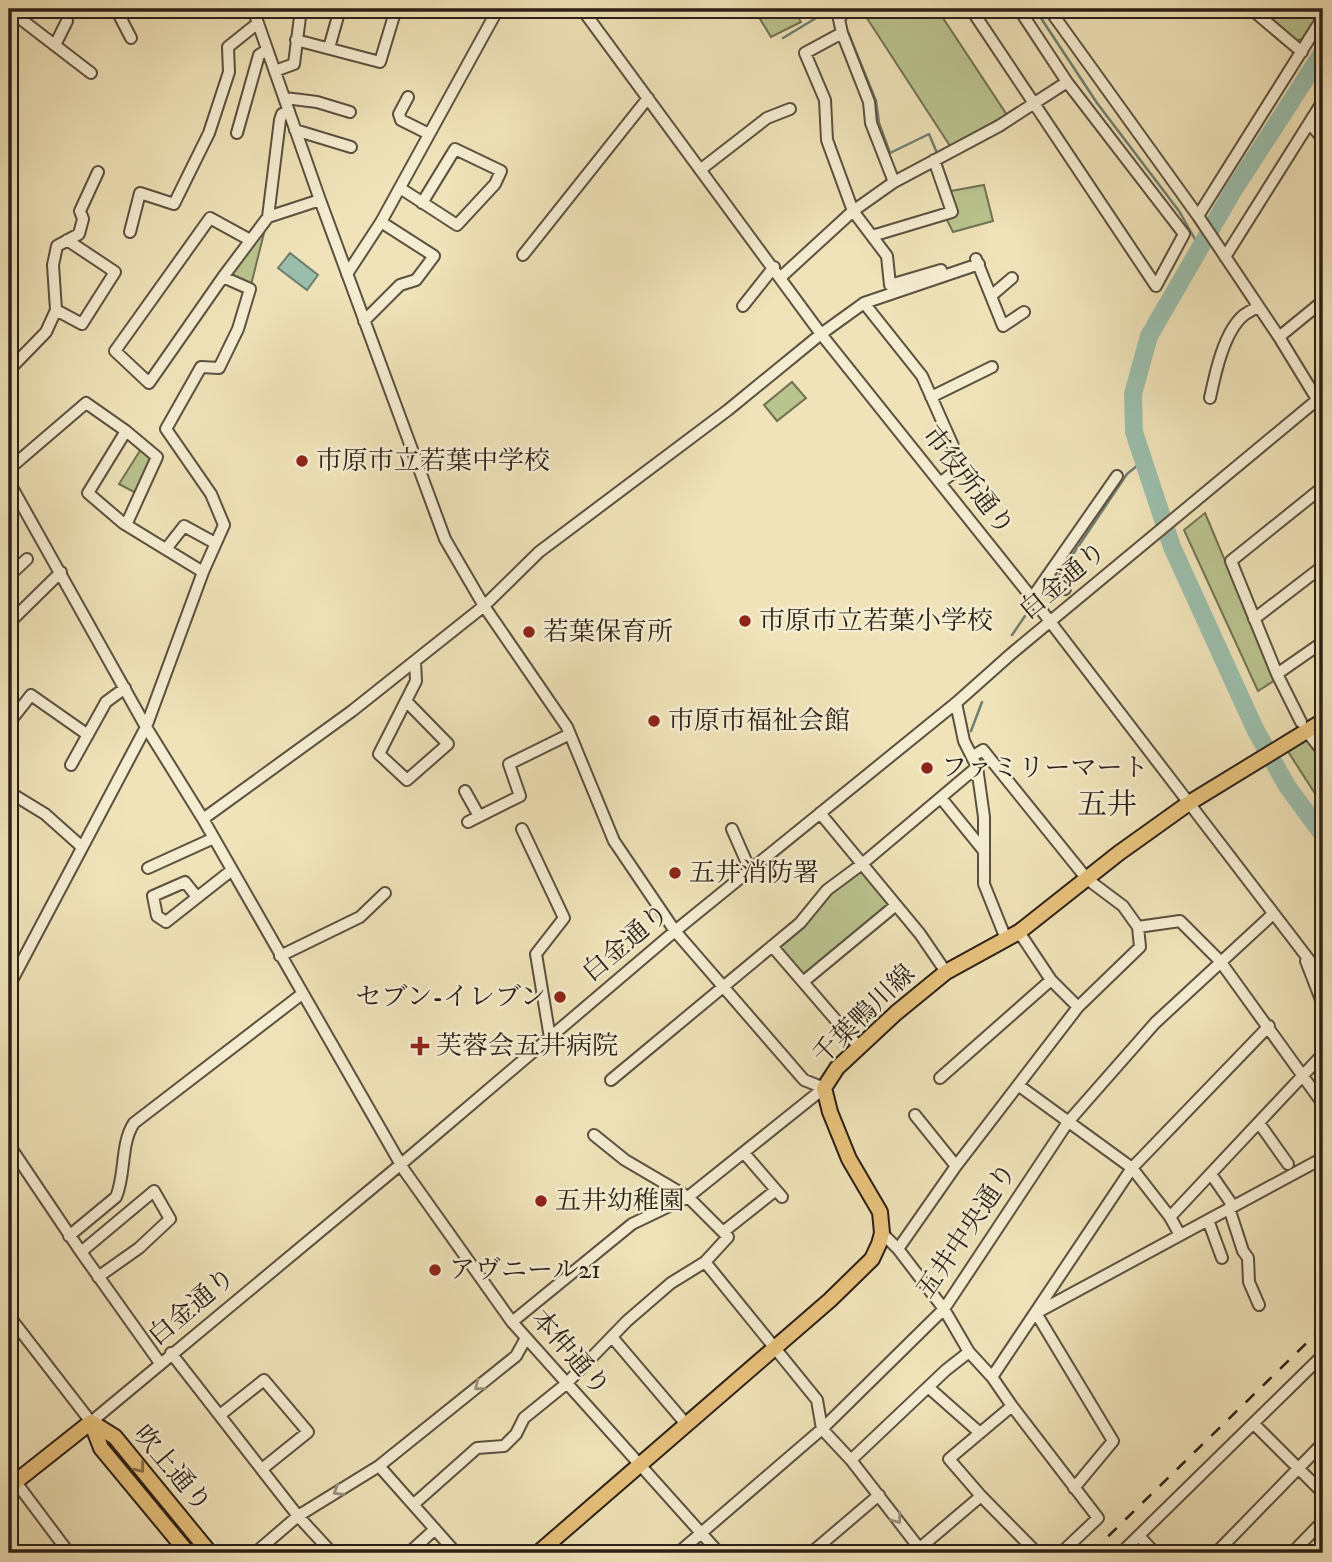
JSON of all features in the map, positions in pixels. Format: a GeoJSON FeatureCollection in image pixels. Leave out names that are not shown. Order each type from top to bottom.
{"type":"FeatureCollection","features":[{"type":"Feature","properties":{"kind":"main road","name":"千葉鴨川線"},"geometry":{"type":"LineString","coordinates":[[881,1233],[880,1212],[849,1158],[830,1112],[824,1088],[837,1068],[896,1013],[946,972],[1012,935],[1189,803],[1283,746],[1304,727],[1323,722]]}},
{"type":"Feature","properties":{"kind":"main road"},"geometry":{"type":"LineString","coordinates":[[538,1553],[859,1274],[872,1259],[881,1233]]}},
{"type":"Feature","properties":{"kind":"main road"},"geometry":{"type":"LineString","coordinates":[[12,1484],[91,1422]]}},
{"type":"Feature","properties":{"kind":"main road","name":"吹上通り"},"geometry":{"type":"LineString","coordinates":[[91,1422],[101,1448],[188,1553]]}},
{"type":"Feature","properties":{"kind":"main road","name":"吹上通り"},"geometry":{"type":"LineString","coordinates":[[91,1422],[116,1437],[210,1553]]}},
{"type":"Feature","properties":{"kind":"street"},"geometry":{"type":"LineString","coordinates":[[116,9],[131,38]]}},
{"type":"Feature","properties":{"kind":"street"},"geometry":{"type":"LineString","coordinates":[[253,9],[445,539],[484,606],[570,734],[614,841],[675,931],[804,1080],[824,1088],[688,1197],[632,1224],[512,1322]]}},
{"type":"Feature","properties":{"kind":"street"},"geometry":{"type":"LineString","coordinates":[[275,71],[294,64],[301,9]]}},
{"type":"Feature","properties":{"kind":"street"},"geometry":{"type":"LineString","coordinates":[[329,48],[340,9]]}},
{"type":"Feature","properties":{"kind":"street"},"geometry":{"type":"LineString","coordinates":[[296,40],[380,62],[396,9]]}},
{"type":"Feature","properties":{"kind":"street","name":"市役所通り"},"geometry":{"type":"LineString","coordinates":[[582,9],[821,334],[1032,598],[1323,978]]}},
{"type":"Feature","properties":{"kind":"street"},"geometry":{"type":"LineString","coordinates":[[847,9],[839,19],[842,33],[869,102],[871,122],[894,182]]}},
{"type":"Feature","properties":{"kind":"street"},"geometry":{"type":"LineString","coordinates":[[971,9],[1156,286],[1184,233],[1068,82],[1019,9]]}},
{"type":"Feature","properties":{"kind":"street"},"geometry":{"type":"LineString","coordinates":[[1049,9],[1198,216],[1321,401]]}},
{"type":"Feature","properties":{"kind":"street"},"geometry":{"type":"LineString","coordinates":[[1251,9],[1301,52]]}},
{"type":"Feature","properties":{"kind":"street"},"geometry":{"type":"LineString","coordinates":[[9,10],[91,73]]}},
{"type":"Feature","properties":{"kind":"street"},"geometry":{"type":"LineString","coordinates":[[347,274],[400,188],[494,11]]}},
{"type":"Feature","properties":{"kind":"street"},"geometry":{"type":"LineString","coordinates":[[1198,216],[1323,17]]}},
{"type":"Feature","properties":{"kind":"street"},"geometry":{"type":"LineString","coordinates":[[55,45],[67,21]]}},
{"type":"Feature","properties":{"kind":"street"},"geometry":{"type":"LineString","coordinates":[[130,232],[140,193],[174,204],[209,133],[229,72],[228,47],[258,23]]}},
{"type":"Feature","properties":{"kind":"street"},"geometry":{"type":"LineString","coordinates":[[842,33],[805,54],[825,100],[827,140],[853,211],[887,256],[890,285],[977,259],[1003,326],[1024,312]]}},
{"type":"Feature","properties":{"kind":"street"},"geometry":{"type":"LineString","coordinates":[[237,133],[259,55],[267,50]]}},
{"type":"Feature","properties":{"kind":"street"},"geometry":{"type":"LineString","coordinates":[[743,306],[777,272],[894,182],[999,127],[1068,82]]}},
{"type":"Feature","properties":{"kind":"street"},"geometry":{"type":"LineString","coordinates":[[408,97],[399,114],[401,120],[429,134]]}},
{"type":"Feature","properties":{"kind":"street"},"geometry":{"type":"LineString","coordinates":[[285,98],[317,102],[350,112]]}},
{"type":"Feature","properties":{"kind":"street"},"geometry":{"type":"LineString","coordinates":[[523,255],[648,98]]}},
{"type":"Feature","properties":{"kind":"street"},"geometry":{"type":"LineString","coordinates":[[1225,257],[1323,101]]}},
{"type":"Feature","properties":{"kind":"street"},"geometry":{"type":"LineString","coordinates":[[700,170],[767,118],[790,109]]}},
{"type":"Feature","properties":{"kind":"street"},"geometry":{"type":"LineString","coordinates":[[250,240],[210,218],[115,351],[149,383],[268,217],[280,120],[282,114],[289,111]]}},
{"type":"Feature","properties":{"kind":"street"},"geometry":{"type":"LineString","coordinates":[[1109,136],[1131,124]]}},
{"type":"Feature","properties":{"kind":"street"},"geometry":{"type":"LineString","coordinates":[[1310,124],[1323,139]]}},
{"type":"Feature","properties":{"kind":"street"},"geometry":{"type":"LineString","coordinates":[[295,130],[351,147]]}},
{"type":"Feature","properties":{"kind":"street"},"geometry":{"type":"LineString","coordinates":[[400,188],[422,203],[457,225],[495,184],[501,171],[455,149],[422,203]]}},
{"type":"Feature","properties":{"kind":"street"},"geometry":{"type":"LineString","coordinates":[[872,236],[952,212],[934,160]]}},
{"type":"Feature","properties":{"kind":"street"},"geometry":{"type":"LineString","coordinates":[[9,365],[12,367],[46,332],[56,310],[53,265],[57,246],[79,234],[83,219],[80,211],[98,172]]}},
{"type":"Feature","properties":{"kind":"street"},"geometry":{"type":"LineString","coordinates":[[268,217],[320,200]]}},
{"type":"Feature","properties":{"kind":"street"},"geometry":{"type":"LineString","coordinates":[[364,321],[400,285],[416,280],[434,256],[380,222]]}},
{"type":"Feature","properties":{"kind":"street"},"geometry":{"type":"LineString","coordinates":[[56,310],[82,324],[115,272],[67,240]]}},
{"type":"Feature","properties":{"kind":"street"},"geometry":{"type":"LineString","coordinates":[[203,819],[352,711],[484,606],[539,552],[728,410],[821,334],[864,303],[979,264]]}},
{"type":"Feature","properties":{"kind":"street"},"geometry":{"type":"LineString","coordinates":[[9,986],[146,727],[203,572],[224,525],[211,494],[166,429],[201,367],[219,368],[238,329],[250,289],[223,277]]}},
{"type":"Feature","properties":{"kind":"street"},"geometry":{"type":"LineString","coordinates":[[991,296],[1012,278]]}},
{"type":"Feature","properties":{"kind":"street"},"geometry":{"type":"LineString","coordinates":[[1279,337],[1323,301]]}},
{"type":"Feature","properties":{"kind":"street"},"geometry":{"type":"LineString","coordinates":[[864,303],[922,376],[962,466],[940,483]]}},
{"type":"Feature","properties":{"kind":"street"},"geometry":{"type":"LineString","coordinates":[[1210,398],[1218,361],[1230,335],[1242,316],[1258,307]]}},
{"type":"Feature","properties":{"kind":"street"},"geometry":{"type":"LineString","coordinates":[[931,397],[992,366]]}},
{"type":"Feature","properties":{"kind":"street","name":"白金通り"},"geometry":{"type":"LineString","coordinates":[[91,1422],[172,1353],[402,1168],[675,931],[956,703],[1190,505],[1321,401]]}},
{"type":"Feature","properties":{"kind":"street"},"geometry":{"type":"LineString","coordinates":[[9,469],[86,403],[126,430],[158,457],[126,525]]}},
{"type":"Feature","properties":{"kind":"street"},"geometry":{"type":"LineString","coordinates":[[126,430],[89,493],[126,525],[203,572]]}},
{"type":"Feature","properties":{"kind":"street"},"geometry":{"type":"LineString","coordinates":[[1032,598],[1117,476]]}},
{"type":"Feature","properties":{"kind":"street","name":"本仲通り"},"geometry":{"type":"LineString","coordinates":[[9,482],[146,727],[203,819],[402,1168],[512,1322],[719,1553]]}},
{"type":"Feature","properties":{"kind":"street"},"geometry":{"type":"LineString","coordinates":[[1323,486],[1231,561],[1277,674],[1304,727],[1323,752]]}},
{"type":"Feature","properties":{"kind":"street"},"geometry":{"type":"LineString","coordinates":[[166,550],[184,526],[215,543]]}},
{"type":"Feature","properties":{"kind":"street"},"geometry":{"type":"LineString","coordinates":[[9,576],[27,559]]}},
{"type":"Feature","properties":{"kind":"street"},"geometry":{"type":"LineString","coordinates":[[1254,619],[1323,566]]}},
{"type":"Feature","properties":{"kind":"street"},"geometry":{"type":"LineString","coordinates":[[9,623],[61,572]]}},
{"type":"Feature","properties":{"kind":"street"},"geometry":{"type":"LineString","coordinates":[[1047,576],[1065,589]]}},
{"type":"Feature","properties":{"kind":"street"},"geometry":{"type":"LineString","coordinates":[[1277,674],[1323,642]]}},
{"type":"Feature","properties":{"kind":"street"},"geometry":{"type":"LineString","coordinates":[[406,701],[448,744],[407,780],[379,754],[416,681],[415,661]]}},
{"type":"Feature","properties":{"kind":"street"},"geometry":{"type":"LineString","coordinates":[[71,765],[106,702],[125,688]]}},
{"type":"Feature","properties":{"kind":"street"},"geometry":{"type":"LineString","coordinates":[[9,723],[31,695],[88,735]]}},
{"type":"Feature","properties":{"kind":"street"},"geometry":{"type":"LineString","coordinates":[[956,703],[964,741],[977,767],[984,817],[984,884],[1012,935],[1078,1007]]}},
{"type":"Feature","properties":{"kind":"street"},"geometry":{"type":"LineString","coordinates":[[468,822],[520,796],[509,764],[570,734]]}},
{"type":"Feature","properties":{"kind":"street"},"geometry":{"type":"LineString","coordinates":[[898,1249],[956,1166],[1078,1007],[1140,947],[1138,927],[1123,906],[1087,879],[983,750],[973,755]]}},
{"type":"Feature","properties":{"kind":"street"},"geometry":{"type":"LineString","coordinates":[[611,1080],[800,923],[827,890],[977,767]]}},
{"type":"Feature","properties":{"kind":"street"},"geometry":{"type":"LineString","coordinates":[[465,791],[479,816]]}},
{"type":"Feature","properties":{"kind":"street"},"geometry":{"type":"LineString","coordinates":[[9,792],[45,814],[82,847]]}},
{"type":"Feature","properties":{"kind":"street"},"geometry":{"type":"LineString","coordinates":[[941,798],[984,851]]}},
{"type":"Feature","properties":{"kind":"street"},"geometry":{"type":"LineString","coordinates":[[820,813],[920,934],[946,972]]}},
{"type":"Feature","properties":{"kind":"street"},"geometry":{"type":"LineString","coordinates":[[522,829],[564,918],[536,954],[550,1038]]}},
{"type":"Feature","properties":{"kind":"street"},"geometry":{"type":"LineString","coordinates":[[732,829],[750,870]]}},
{"type":"Feature","properties":{"kind":"street"},"geometry":{"type":"LineString","coordinates":[[148,867],[214,838]]}},
{"type":"Feature","properties":{"kind":"street"},"geometry":{"type":"LineString","coordinates":[[197,897],[232,870]]}},
{"type":"Feature","properties":{"kind":"street"},"geometry":{"type":"LineString","coordinates":[[281,956],[360,917],[385,892]]}},
{"type":"Feature","properties":{"kind":"street"},"geometry":{"type":"LineString","coordinates":[[803,982],[897,905]]}},
{"type":"Feature","properties":{"kind":"street","name":"五井中央通り"},"geometry":{"type":"LineString","coordinates":[[678,1553],[822,1429],[944,1309],[1068,1122],[1155,1023],[1273,914]]}},
{"type":"Feature","properties":{"kind":"street"},"geometry":{"type":"LineString","coordinates":[[1138,927],[1180,921],[1220,961],[1323,1104]]}},
{"type":"Feature","properties":{"kind":"street"},"geometry":{"type":"LineString","coordinates":[[772,946],[859,1047]]}},
{"type":"Feature","properties":{"kind":"street"},"geometry":{"type":"LineString","coordinates":[[1302,952],[1323,966]]}},
{"type":"Feature","properties":{"kind":"street"},"geometry":{"type":"LineString","coordinates":[[1302,952],[1323,1005]]}},
{"type":"Feature","properties":{"kind":"street"},"geometry":{"type":"LineString","coordinates":[[940,1078],[1051,979]]}},
{"type":"Feature","properties":{"kind":"street"},"geometry":{"type":"LineString","coordinates":[[69,1236],[116,1197],[120,1188],[128,1131],[134,1123],[302,994]]}},
{"type":"Feature","properties":{"kind":"street"},"geometry":{"type":"LineString","coordinates":[[992,1377],[1132,1168],[1269,1026]]}},
{"type":"Feature","properties":{"kind":"street"},"geometry":{"type":"LineString","coordinates":[[1170,1217],[1323,1054]]}},
{"type":"Feature","properties":{"kind":"street"},"geometry":{"type":"LineString","coordinates":[[1018,1084],[1132,1168],[1170,1217],[1180,1235]]}},
{"type":"Feature","properties":{"kind":"street"},"geometry":{"type":"LineString","coordinates":[[915,1115],[956,1166]]}},
{"type":"Feature","properties":{"kind":"street"},"geometry":{"type":"LineString","coordinates":[[1259,1123],[1288,1164]]}},
{"type":"Feature","properties":{"kind":"street"},"geometry":{"type":"LineString","coordinates":[[414,1504],[477,1448],[504,1446],[516,1434],[524,1418],[566,1384],[671,1283],[705,1262],[727,1237],[688,1197],[625,1160],[594,1135]]}},
{"type":"Feature","properties":{"kind":"street"},"geometry":{"type":"LineString","coordinates":[[9,1145],[80,1252],[160,1363]]}},
{"type":"Feature","properties":{"kind":"street"},"geometry":{"type":"LineString","coordinates":[[723,1232],[779,1193],[744,1153]]}},
{"type":"Feature","properties":{"kind":"street"},"geometry":{"type":"LineString","coordinates":[[1036,1313],[1323,1158]]}},
{"type":"Feature","properties":{"kind":"street"},"geometry":{"type":"LineString","coordinates":[[1211,1174],[1231,1207],[1243,1251],[1248,1258],[1249,1282],[1259,1305]]}},
{"type":"Feature","properties":{"kind":"street"},"geometry":{"type":"LineString","coordinates":[[80,1252],[155,1191],[170,1219],[139,1248],[98,1277]]}},
{"type":"Feature","properties":{"kind":"street"},"geometry":{"type":"LineString","coordinates":[[1208,1220],[1222,1258]]}},
{"type":"Feature","properties":{"kind":"street"},"geometry":{"type":"LineString","coordinates":[[881,1233],[898,1249],[944,1309],[969,1352],[992,1377],[1098,1518],[1061,1553]]}},
{"type":"Feature","properties":{"kind":"street"},"geometry":{"type":"LineString","coordinates":[[705,1262],[776,1346],[817,1400],[822,1429],[879,1495],[919,1552],[981,1496]]}},
{"type":"Feature","properties":{"kind":"street"},"geometry":{"type":"LineString","coordinates":[[1036,1313],[1113,1441],[1074,1488]]}},
{"type":"Feature","properties":{"kind":"street","name":"吹上通り"},"geometry":{"type":"LineString","coordinates":[[9,1316],[91,1422]]}},
{"type":"Feature","properties":{"kind":"street"},"geometry":{"type":"LineString","coordinates":[[612,1337],[685,1424]]}},
{"type":"Feature","properties":{"kind":"street"},"geometry":{"type":"LineString","coordinates":[[255,1553],[298,1516],[379,1466],[516,1356],[526,1338]]}},
{"type":"Feature","properties":{"kind":"street"},"geometry":{"type":"LineString","coordinates":[[851,1460],[969,1352]]}},
{"type":"Feature","properties":{"kind":"street"},"geometry":{"type":"LineString","coordinates":[[172,1353],[298,1516],[332,1553]]}},
{"type":"Feature","properties":{"kind":"street"},"geometry":{"type":"LineString","coordinates":[[1121,1553],[1323,1355]]}},
{"type":"Feature","properties":{"kind":"street"},"geometry":{"type":"LineString","coordinates":[[219,1415],[264,1380],[308,1432],[262,1469]]}},
{"type":"Feature","properties":{"kind":"street"},"geometry":{"type":"LineString","coordinates":[[928,1387],[980,1433]]}},
{"type":"Feature","properties":{"kind":"street"},"geometry":{"type":"LineString","coordinates":[[1012,1406],[949,1459],[1037,1553]]}},
{"type":"Feature","properties":{"kind":"street"},"geometry":{"type":"LineString","coordinates":[[1254,1424],[1323,1493]]}},
{"type":"Feature","properties":{"kind":"street"},"geometry":{"type":"LineString","coordinates":[[1216,1553],[1323,1443]]}},
{"type":"Feature","properties":{"kind":"street"},"geometry":{"type":"LineString","coordinates":[[379,1466],[456,1553]]}},
{"type":"Feature","properties":{"kind":"street"},"geometry":{"type":"LineString","coordinates":[[12,1484],[69,1553]]}},
{"type":"Feature","properties":{"kind":"street"},"geometry":{"type":"LineString","coordinates":[[811,1553],[879,1495]]}},
{"type":"Feature","properties":{"kind":"street"},"geometry":{"type":"LineString","coordinates":[[1292,1553],[1323,1521]]}},
{"type":"Feature","properties":{"kind":"street"},"geometry":{"type":"LineString","coordinates":[[409,1553],[435,1529]]}},
{"type":"Feature","properties":{"kind":"street"},"geometry":{"type":"LineString","coordinates":[[1139,1536],[1155,1553]]}},
{"type":"Feature","properties":{"kind":"green space"},"geometry":{"type":"Polygon","coordinates":[[[754,9],[793,9],[801,22],[771,37],[754,9]]]}},
{"type":"Feature","properties":{"kind":"green space"},"geometry":{"type":"Polygon","coordinates":[[[861,9],[937,9],[1007,115],[950,146],[861,9]]]}},
{"type":"Feature","properties":{"kind":"green space"},"geometry":{"type":"Polygon","coordinates":[[[1260,9],[1322,9],[1302,39],[1295,41],[1260,9]]]}},
{"type":"Feature","properties":{"kind":"green space"},"geometry":{"type":"Polygon","coordinates":[[[984,185],[993,221],[953,232],[944,214],[952,212],[945,192],[984,185]]]}},
{"type":"Feature","properties":{"kind":"green space"},"geometry":{"type":"Polygon","coordinates":[[[268,217],[250,289],[223,277],[268,217]]]}},
{"type":"Feature","properties":{"kind":"green space"},"geometry":{"type":"Polygon","coordinates":[[[792,382],[806,398],[777,421],[764,405],[792,382]]]}},
{"type":"Feature","properties":{"kind":"green space"},"geometry":{"type":"Polygon","coordinates":[[[141,449],[151,455],[152,461],[138,494],[119,484],[141,449]]]}},
{"type":"Feature","properties":{"kind":"green space"},"geometry":{"type":"Polygon","coordinates":[[[1205,513],[1275,680],[1258,691],[1184,530],[1205,513]]]}},
{"type":"Feature","properties":{"kind":"green space"},"geometry":{"type":"Polygon","coordinates":[[[1307,737],[1323,757],[1323,806],[1287,750],[1307,737]]]}},
{"type":"Feature","properties":{"kind":"green space"},"geometry":{"type":"Polygon","coordinates":[[[858,872],[863,873],[888,903],[888,909],[803,976],[779,949],[780,944],[829,894],[858,872]]]}},
{"type":"Feature","properties":{"kind":"shaded area"},"geometry":{"type":"Polygon","coordinates":[[[290,253],[318,275],[307,290],[278,268],[290,253]]]}},
{"type":"Feature","properties":{"kind":"waterway"},"geometry":{"type":"LineString","coordinates":[[783,38],[831,9]]}},
{"type":"Feature","properties":{"kind":"waterway"},"geometry":{"type":"LineString","coordinates":[[1035,9],[1097,103],[1179,211],[1200,248]]}},
{"type":"Feature","properties":{"kind":"waterway"},"geometry":{"type":"LineString","coordinates":[[848,32],[876,101],[879,123],[890,153],[929,134],[937,153]]}},
{"type":"Feature","properties":{"kind":"waterway"},"geometry":{"type":"LineString","coordinates":[[1323,52],[1233,191],[1149,336],[1133,394],[1134,432],[1172,547],[1256,731],[1287,786],[1323,835]]}},
{"type":"Feature","properties":{"kind":"waterway"},"geometry":{"type":"LineString","coordinates":[[941,163],[950,188]]}},
{"type":"Feature","properties":{"kind":"waterway"},"geometry":{"type":"LineString","coordinates":[[1057,578],[1127,474],[1143,461]]}},
{"type":"Feature","properties":{"kind":"waterway"},"geometry":{"type":"LineString","coordinates":[[1047,592],[1053,583]]}},
{"type":"Feature","properties":{"kind":"waterway"},"geometry":{"type":"LineString","coordinates":[[1012,635],[1025,616]]}},
{"type":"Feature","properties":{"kind":"waterway"},"geometry":{"type":"LineString","coordinates":[[971,731],[982,702]]}},
{"type":"Feature","properties":{"kind":"railway"},"geometry":{"type":"LineString","coordinates":[[1091,1553],[1323,1327]]}},
{"type":"Feature","properties":{"kind":"place","name":"市原市立若葉中学校"},"geometry":{"type":"Point","coordinates":[302,461]}},
{"type":"Feature","properties":{"kind":"place","name":"市原市立若葉小学校"},"geometry":{"type":"Point","coordinates":[745,621]}},
{"type":"Feature","properties":{"kind":"place","name":"若葉保育所"},"geometry":{"type":"Point","coordinates":[529,632]}},
{"type":"Feature","properties":{"kind":"place","name":"市原市福祉会館"},"geometry":{"type":"Point","coordinates":[654,721]}},
{"type":"Feature","properties":{"kind":"place","name":"ファミリーマート"},"geometry":{"type":"Point","coordinates":[927,768]}},
{"type":"Feature","properties":{"kind":"place","name":"五井消防署"},"geometry":{"type":"Point","coordinates":[675,873]}},
{"type":"Feature","properties":{"kind":"place","name":"セブン-イレブン"},"geometry":{"type":"Point","coordinates":[560,997]}},
{"type":"Feature","properties":{"kind":"place","name":"芙蓉会五井病院"},"geometry":{"type":"Point","coordinates":[420,1046]}},
{"type":"Feature","properties":{"kind":"place","name":"五井幼稚園"},"geometry":{"type":"Point","coordinates":[541,1201]}},
{"type":"Feature","properties":{"kind":"place","name":"アヴニール21"},"geometry":{"type":"Point","coordinates":[435,1270]}},
{"type":"Feature","properties":{"kind":"district","name":"五井"},"geometry":{"type":"Point","coordinates":[1107,805]}}]}
